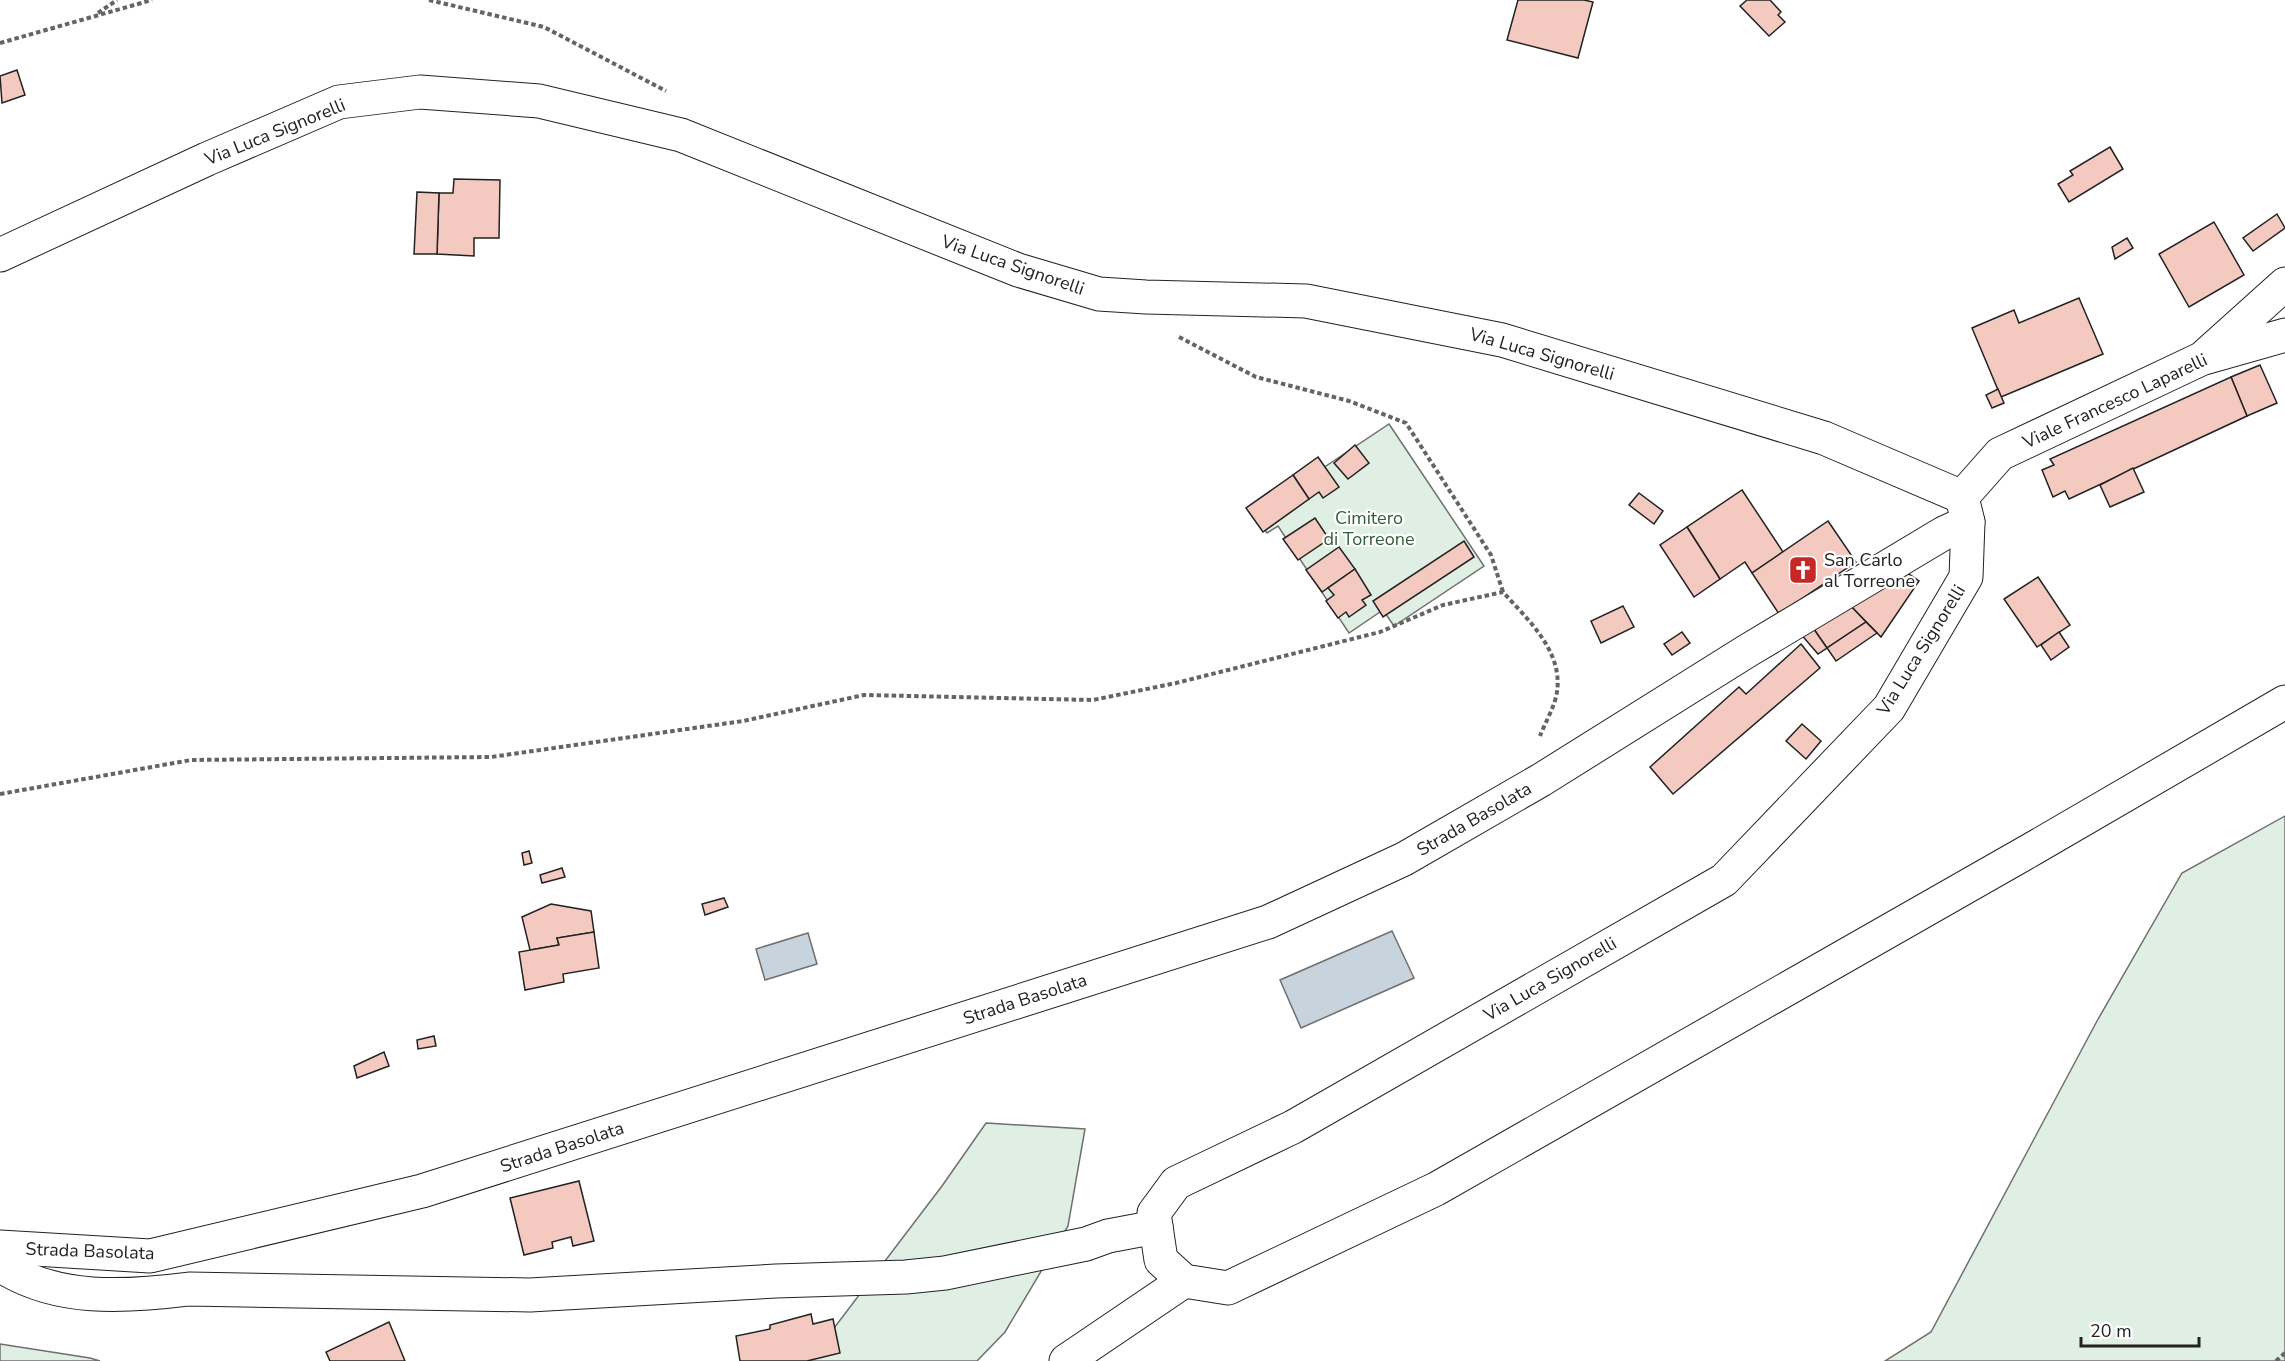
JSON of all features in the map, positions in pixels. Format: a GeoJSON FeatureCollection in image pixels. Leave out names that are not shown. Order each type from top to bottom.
{"type":"FeatureCollection","features":[{"type":"Feature","properties":{"kind":"main road","name":"Via Luca Signorelli"},"geometry":{"type":"LineString","coordinates":[[0,255],[207,159],[339,102],[420,92],[539,101],[681,135],[1018,270],[1099,294],[1306,301],[1502,340],[1824,438],[1965,509],[1966,577],[1889,708],[1724,880],[1293,1127],[1176,1184],[1154,1213],[1161,1260],[1184,1281]]}},
{"type":"Feature","properties":{"kind":"main road"},"geometry":{"type":"LineString","coordinates":[[2201,359],[2285,284]]}},
{"type":"Feature","properties":{"kind":"main road","name":"Viale Francesco Laparelli"},"geometry":{"type":"LineString","coordinates":[[1965,509],[2000,454],[2201,359],[2285,335]]}},
{"type":"Feature","properties":{"kind":"main road","name":"Strada Basolata"},"geometry":{"type":"LineString","coordinates":[[0,1247],[150,1256],[422,1191],[1268,922],[1404,859],[1559,768],[1747,651],[1944,533],[1965,509]]}},
{"type":"Feature","properties":{"kind":"main road"},"geometry":{"type":"LineString","coordinates":[[1066,1361],[1184,1281],[1228,1288],[1436,1189],[2285,702]]}},
{"type":"Feature","properties":{"kind":"main road"},"geometry":{"type":"LineString","coordinates":[[0,1265],[41,1285],[97,1295],[145,1295],[189,1288],[530,1295],[776,1281],[906,1277],[945,1273],[1156,1227]]}},
{"type":"Feature","properties":{"kind":"path"},"geometry":{"type":"LineString","coordinates":[[94,16],[117,0]]}},
{"type":"Feature","properties":{"kind":"path"},"geometry":{"type":"LineString","coordinates":[[0,43],[152,0]]}},
{"type":"Feature","properties":{"kind":"path"},"geometry":{"type":"LineString","coordinates":[[1172,333],[1256,377],[1349,401],[1406,423],[1491,555],[1503,592],[1532,624],[1555,658],[1557,693],[1538,741],[1559,768]]}},
{"type":"Feature","properties":{"kind":"path"},"geometry":{"type":"LineString","coordinates":[[0,794],[191,760],[491,757],[743,721],[864,695],[1094,700],[1176,683],[1380,632],[1443,605],[1503,592]]}},
{"type":"Feature","properties":{"kind":"path"},"geometry":{"type":"LineString","coordinates":[[2276,1361],[2285,1353]]}},
{"type":"Feature","properties":{"kind":"green space","name":"Cimitero di Torreone"},"geometry":{"type":"Polygon","coordinates":[[[1389,424],[1484,566],[1394,626],[1383,610],[1349,633],[1278,526],[1267,533],[1254,514],[1389,424]]]}},
{"type":"Feature","properties":{"kind":"green space"},"geometry":{"type":"Polygon","coordinates":[[[2285,816],[2285,1361],[1885,1361],[1931,1332],[2097,1021],[2182,873],[2285,816]]]}},
{"type":"Feature","properties":{"kind":"green space"},"geometry":{"type":"Polygon","coordinates":[[[986,1123],[1085,1129],[1068,1226],[1005,1332],[977,1361],[809,1361],[942,1186],[986,1123]]]}},
{"type":"Feature","properties":{"kind":"green space"},"geometry":{"type":"Polygon","coordinates":[[[0,1344],[90,1358],[100,1361],[0,1361],[0,1344]]]}},
{"type":"Feature","properties":{"kind":"shaded area"},"geometry":{"type":"Polygon","coordinates":[[[1392,931],[1414,978],[1301,1028],[1280,980],[1392,931]]]}},
{"type":"Feature","properties":{"kind":"shaded area"},"geometry":{"type":"Polygon","coordinates":[[[808,933],[817,964],[765,980],[756,949],[808,933]]]}},
{"type":"Feature","properties":{"kind":"building"},"geometry":{"type":"Polygon","coordinates":[[[1518,0],[1593,2],[1578,58],[1507,40],[1518,0]]]}},
{"type":"Feature","properties":{"kind":"building"},"geometry":{"type":"Polygon","coordinates":[[[1747,0],[1770,0],[1781,12],[1778,15],[1785,22],[1769,36],[1740,6],[1747,0]]]}},
{"type":"Feature","properties":{"kind":"building"},"geometry":{"type":"Polygon","coordinates":[[[17,70],[25,95],[2,103],[0,76],[17,70]]]}},
{"type":"Feature","properties":{"kind":"building"},"geometry":{"type":"Polygon","coordinates":[[[2110,147],[2123,169],[2069,202],[2058,184],[2073,175],[2070,171],[2110,147]]]}},
{"type":"Feature","properties":{"kind":"building"},"geometry":{"type":"Polygon","coordinates":[[[454,179],[500,180],[499,238],[474,238],[474,256],[437,254],[439,193],[453,193],[454,179]]]}},
{"type":"Feature","properties":{"kind":"building"},"geometry":{"type":"Polygon","coordinates":[[[417,192],[439,193],[437,254],[414,254],[417,192]]]}},
{"type":"Feature","properties":{"kind":"building"},"geometry":{"type":"Polygon","coordinates":[[[2277,214],[2285,228],[2253,251],[2243,238],[2277,214]]]}},
{"type":"Feature","properties":{"kind":"building"},"geometry":{"type":"Polygon","coordinates":[[[2214,222],[2244,275],[2189,307],[2159,254],[2214,222]]]}},
{"type":"Feature","properties":{"kind":"building"},"geometry":{"type":"Polygon","coordinates":[[[2127,238],[2133,248],[2115,259],[2112,247],[2127,238]]]}},
{"type":"Feature","properties":{"kind":"building"},"geometry":{"type":"Polygon","coordinates":[[[2079,298],[2103,354],[2001,397],[1972,328],[2014,310],[2019,323],[2079,298]]]}},
{"type":"Feature","properties":{"kind":"building"},"geometry":{"type":"Polygon","coordinates":[[[2260,365],[2277,403],[2247,416],[2231,377],[2260,365]]]}},
{"type":"Feature","properties":{"kind":"building"},"geometry":{"type":"Polygon","coordinates":[[[2231,377],[2247,416],[2069,499],[2065,491],[2053,497],[2042,470],[2054,465],[2050,459],[2231,377]]]}},
{"type":"Feature","properties":{"kind":"building"},"geometry":{"type":"Polygon","coordinates":[[[1998,389],[2004,403],[1992,408],[1986,395],[1998,389]]]}},
{"type":"Feature","properties":{"kind":"building"},"geometry":{"type":"Polygon","coordinates":[[[1355,445],[1369,463],[1348,479],[1334,463],[1355,445]]]}},
{"type":"Feature","properties":{"kind":"building"},"geometry":{"type":"Polygon","coordinates":[[[1318,457],[1339,487],[1323,498],[1319,492],[1309,499],[1293,475],[1318,457]]]}},
{"type":"Feature","properties":{"kind":"building"},"geometry":{"type":"Polygon","coordinates":[[[2133,468],[2144,492],[2110,507],[2100,485],[2133,468]]]}},
{"type":"Feature","properties":{"kind":"building"},"geometry":{"type":"Polygon","coordinates":[[[1293,475],[1309,499],[1263,532],[1246,508],[1293,475]]]}},
{"type":"Feature","properties":{"kind":"building"},"geometry":{"type":"Polygon","coordinates":[[[1742,490],[1783,552],[1752,573],[1745,562],[1720,579],[1687,527],[1742,490]]]}},
{"type":"Feature","properties":{"kind":"building"},"geometry":{"type":"Polygon","coordinates":[[[1639,493],[1663,511],[1654,524],[1629,505],[1639,493]]]}},
{"type":"Feature","properties":{"kind":"building"},"geometry":{"type":"Polygon","coordinates":[[[1315,518],[1329,539],[1298,560],[1283,539],[1315,518]]]}},
{"type":"Feature","properties":{"kind":"building","name":"San Carlo al Torreone"},"geometry":{"type":"Polygon","coordinates":[[[1828,521],[1856,562],[1779,614],[1752,573],[1828,521]]]}},
{"type":"Feature","properties":{"kind":"building"},"geometry":{"type":"Polygon","coordinates":[[[1687,527],[1720,579],[1694,597],[1660,545],[1687,527]]]}},
{"type":"Feature","properties":{"kind":"building"},"geometry":{"type":"Polygon","coordinates":[[[1464,541],[1474,557],[1383,617],[1373,601],[1464,541]]]}},
{"type":"Feature","properties":{"kind":"building"},"geometry":{"type":"Polygon","coordinates":[[[1339,547],[1355,569],[1322,592],[1306,570],[1339,547]]]}},
{"type":"Feature","properties":{"kind":"building"},"geometry":{"type":"Polygon","coordinates":[[[1355,569],[1371,595],[1362,600],[1366,605],[1349,617],[1346,612],[1338,618],[1326,601],[1334,595],[1328,588],[1355,569]]]}},
{"type":"Feature","properties":{"kind":"building"},"geometry":{"type":"Polygon","coordinates":[[[1902,569],[1919,581],[1881,637],[1847,602],[1902,569]]]}},
{"type":"Feature","properties":{"kind":"building"},"geometry":{"type":"Polygon","coordinates":[[[2038,577],[2070,625],[2037,647],[2004,599],[2038,577]]]}},
{"type":"Feature","properties":{"kind":"building"},"geometry":{"type":"Polygon","coordinates":[[[1847,602],[1866,622],[1827,648],[1811,625],[1847,602]]]}},
{"type":"Feature","properties":{"kind":"building"},"geometry":{"type":"Polygon","coordinates":[[[1623,606],[1634,627],[1601,643],[1591,621],[1623,606]]]}},
{"type":"Feature","properties":{"kind":"building"},"geometry":{"type":"Polygon","coordinates":[[[1866,622],[1877,633],[1836,661],[1827,648],[1866,622]]]}},
{"type":"Feature","properties":{"kind":"building"},"geometry":{"type":"Polygon","coordinates":[[[1811,625],[1827,648],[1818,654],[1799,632],[1811,625]]]}},
{"type":"Feature","properties":{"kind":"building"},"geometry":{"type":"Polygon","coordinates":[[[1682,632],[1690,643],[1672,655],[1664,644],[1682,632]]]}},
{"type":"Feature","properties":{"kind":"building"},"geometry":{"type":"Polygon","coordinates":[[[2059,632],[2069,647],[2051,660],[2041,645],[2059,632]]]}},
{"type":"Feature","properties":{"kind":"building"},"geometry":{"type":"Polygon","coordinates":[[[1801,644],[1820,668],[1673,794],[1650,767],[1739,687],[1746,694],[1801,644]]]}},
{"type":"Feature","properties":{"kind":"building"},"geometry":{"type":"Polygon","coordinates":[[[1802,724],[1821,741],[1806,759],[1786,741],[1802,724]]]}},
{"type":"Feature","properties":{"kind":"building"},"geometry":{"type":"Polygon","coordinates":[[[529,851],[532,863],[524,865],[522,853],[529,851]]]}},
{"type":"Feature","properties":{"kind":"building"},"geometry":{"type":"Polygon","coordinates":[[[562,868],[565,877],[542,883],[540,875],[562,868]]]}},
{"type":"Feature","properties":{"kind":"building"},"geometry":{"type":"Polygon","coordinates":[[[724,898],[728,907],[705,915],[702,904],[724,898]]]}},
{"type":"Feature","properties":{"kind":"building"},"geometry":{"type":"Polygon","coordinates":[[[551,904],[591,911],[594,932],[557,938],[559,945],[530,950],[522,917],[551,904]]]}},
{"type":"Feature","properties":{"kind":"building"},"geometry":{"type":"Polygon","coordinates":[[[594,932],[599,968],[563,974],[564,982],[525,990],[519,952],[559,945],[557,938],[594,932]]]}},
{"type":"Feature","properties":{"kind":"building"},"geometry":{"type":"Polygon","coordinates":[[[434,1036],[436,1046],[418,1049],[417,1040],[434,1036]]]}},
{"type":"Feature","properties":{"kind":"building"},"geometry":{"type":"Polygon","coordinates":[[[384,1052],[389,1066],[357,1078],[354,1066],[384,1052]]]}},
{"type":"Feature","properties":{"kind":"building"},"geometry":{"type":"Polygon","coordinates":[[[579,1181],[594,1241],[573,1246],[571,1237],[552,1242],[553,1248],[524,1255],[510,1198],[579,1181]]]}},
{"type":"Feature","properties":{"kind":"building"},"geometry":{"type":"Polygon","coordinates":[[[811,1314],[813,1324],[833,1319],[840,1353],[807,1361],[740,1361],[736,1336],[770,1329],[770,1325],[811,1314]]]}},
{"type":"Feature","properties":{"kind":"building"},"geometry":{"type":"Polygon","coordinates":[[[389,1322],[405,1361],[330,1361],[326,1352],[389,1322]]]}},
{"type":"Feature","properties":{"kind":"place","name":"San Carlo al Torreone"},"geometry":{"type":"Point","coordinates":[1803,570]}}]}
